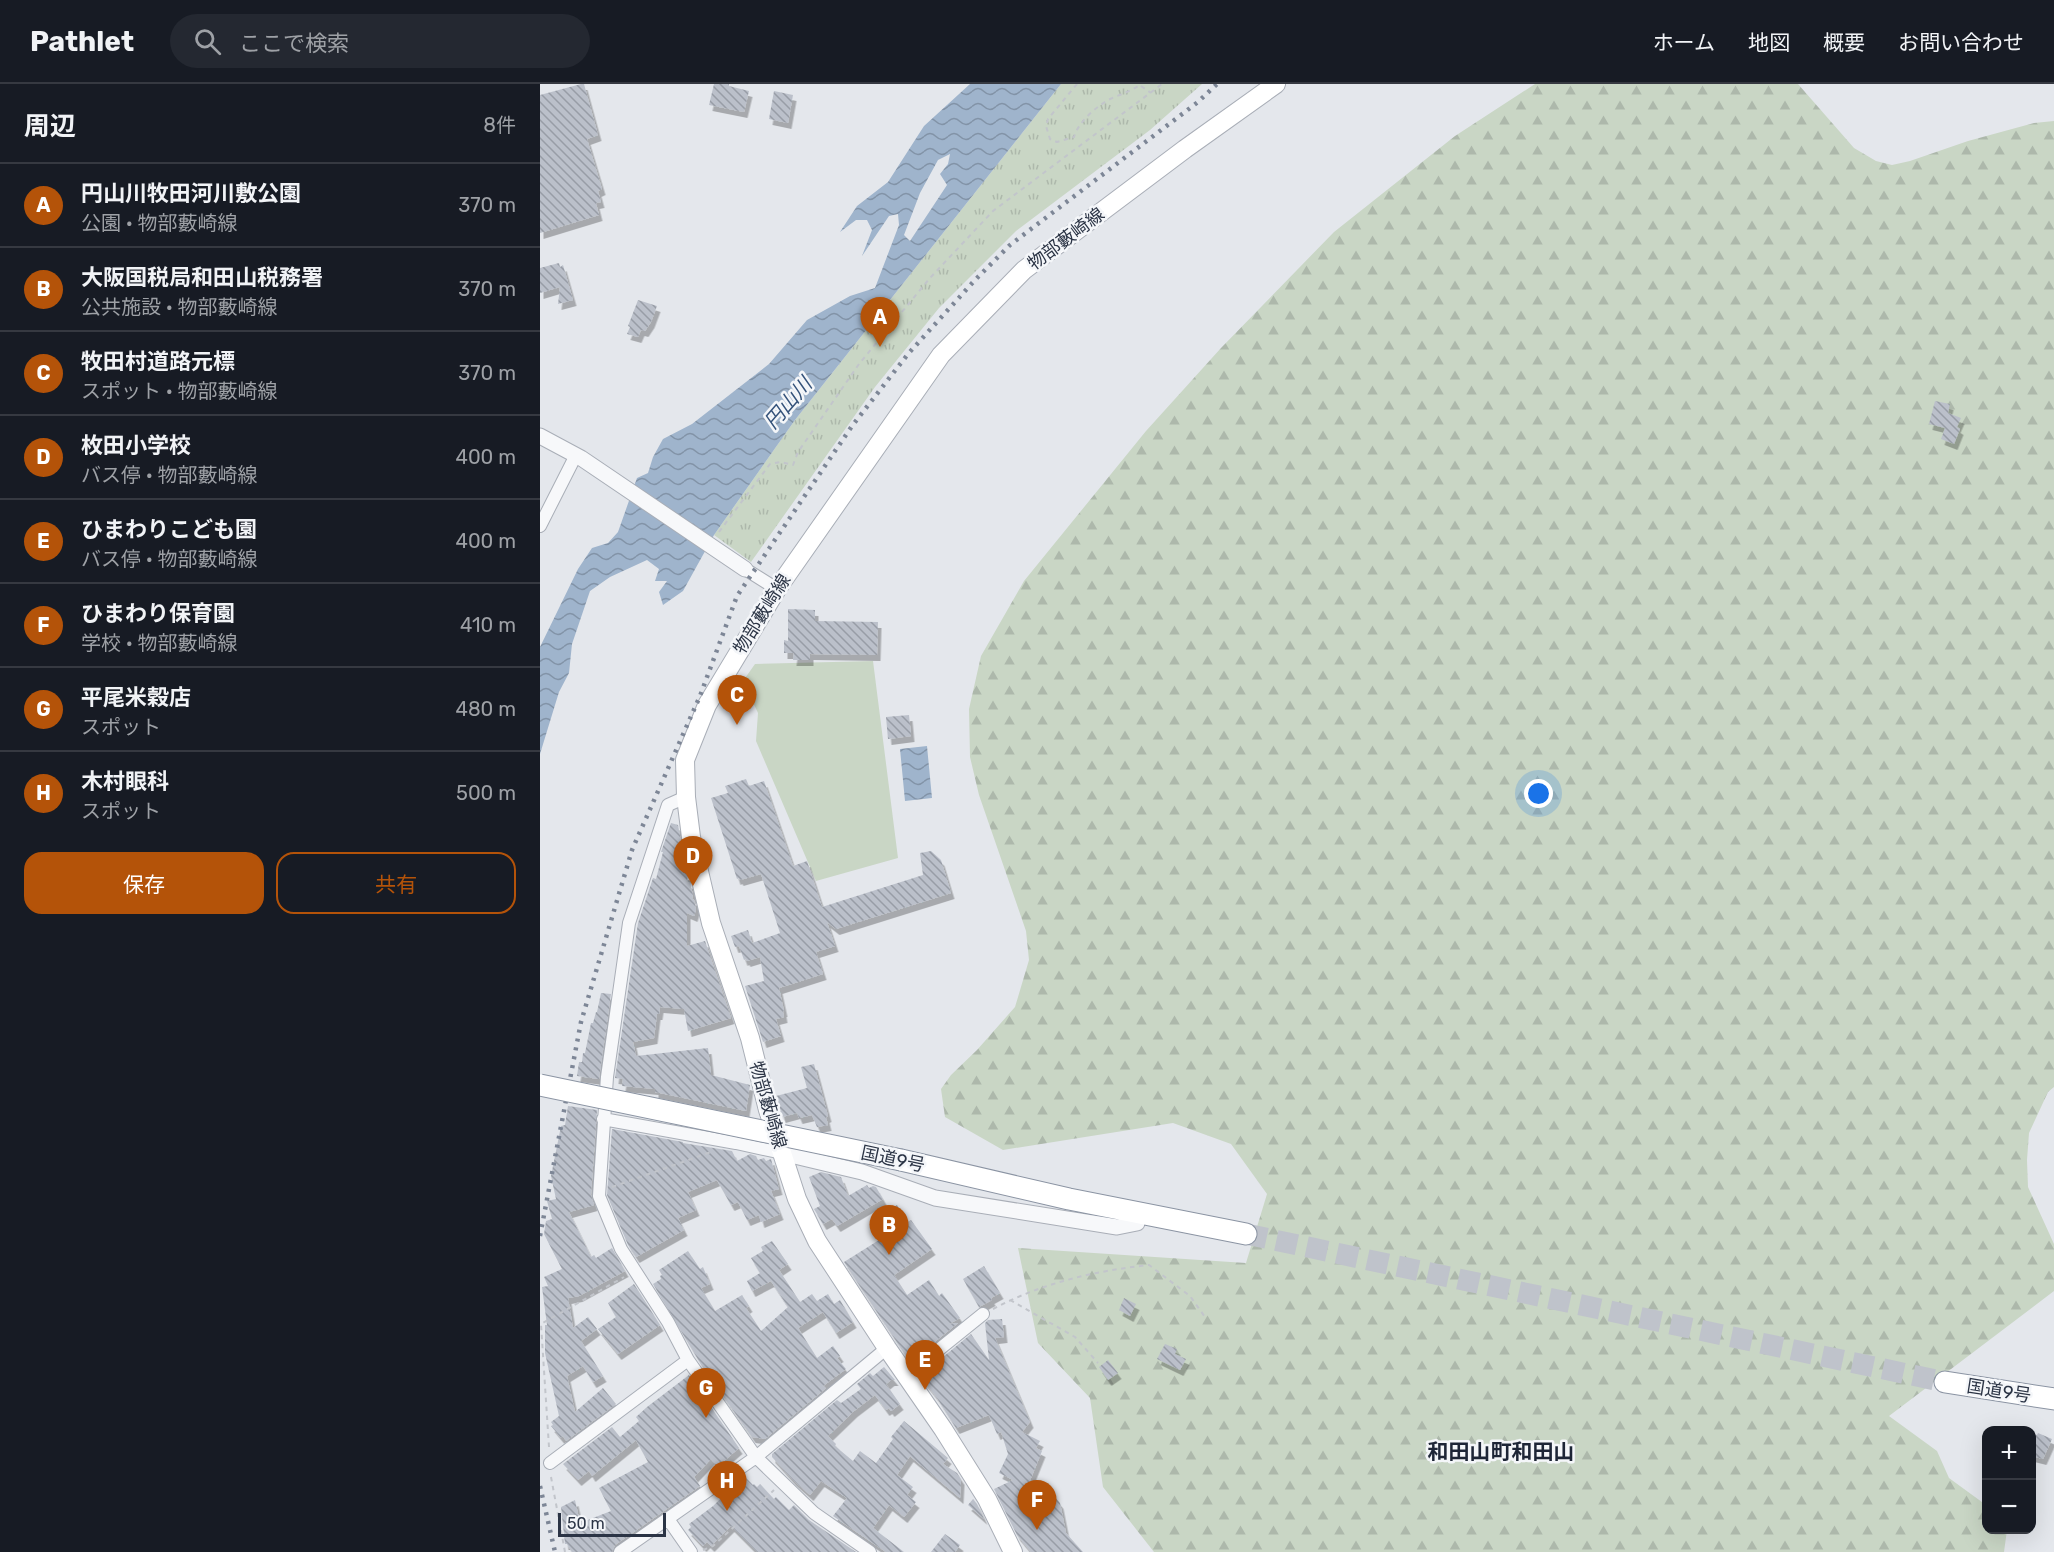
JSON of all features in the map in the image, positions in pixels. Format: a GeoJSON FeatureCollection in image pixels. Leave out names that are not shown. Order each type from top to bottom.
{"type":"FeatureCollection","features":[{"type":"Feature","properties":{"kind":"highway","name":"国道9号"},"geometry":{"type":"LineString","coordinates":[[540,1085],[1069,1199],[1246,1234]]}},
{"type":"Feature","properties":{"kind":"highway","name":"国道9号"},"geometry":{"type":"LineString","coordinates":[[1945,1382],[2054,1399]]}},
{"type":"Feature","properties":{"kind":"main road","name":"物部藪崎線"},"geometry":{"type":"LineString","coordinates":[[1013,1552],[987,1499],[817,1240],[797,1199],[768,1110],[750,1038],[711,923],[691,837],[685,760],[707,705],[777,589],[941,355],[1024,270],[1276,84]]}},
{"type":"Feature","properties":{"kind":"street"},"geometry":{"type":"LineString","coordinates":[[540,436],[579,457],[777,589]]}},
{"type":"Feature","properties":{"kind":"street"},"geometry":{"type":"LineString","coordinates":[[540,526],[579,457]]}},
{"type":"Feature","properties":{"kind":"street"},"geometry":{"type":"LineString","coordinates":[[686,796],[668,805],[629,923],[607,1077],[599,1196],[621,1249],[634,1271],[668,1322],[688,1360],[756,1457],[814,1513],[870,1552]]}},
{"type":"Feature","properties":{"kind":"street"},"geometry":{"type":"LineString","coordinates":[[603,1119],[736,1143],[862,1172],[935,1198],[969,1204],[1117,1227],[1137,1223],[1139,1212]]}},
{"type":"Feature","properties":{"kind":"street"},"geometry":{"type":"LineString","coordinates":[[906,1376],[983,1314]]}},
{"type":"Feature","properties":{"kind":"street"},"geometry":{"type":"LineString","coordinates":[[620,1552],[756,1457],[886,1348]]}},
{"type":"Feature","properties":{"kind":"street"},"geometry":{"type":"LineString","coordinates":[[550,1463],[688,1360]]}},
{"type":"Feature","properties":{"kind":"street"},"geometry":{"type":"LineString","coordinates":[[668,1519],[691,1552]]}},
{"type":"Feature","properties":{"kind":"path"},"geometry":{"type":"LineString","coordinates":[[1077,84],[1048,119],[1046,126],[1050,139],[1057,142],[1074,137],[1088,116],[1107,100],[1141,85],[1151,93]]}},
{"type":"Feature","properties":{"kind":"path"},"geometry":{"type":"LineString","coordinates":[[719,536],[718,533],[770,464],[781,462],[793,465],[798,452],[859,364],[930,278],[993,211],[1162,84]]}},
{"type":"Feature","properties":{"kind":"path"},"geometry":{"type":"LineString","coordinates":[[599,1191],[736,1143]]}},
{"type":"Feature","properties":{"kind":"path"},"geometry":{"type":"LineString","coordinates":[[983,1314],[1051,1284],[1105,1270],[1149,1265],[1190,1296],[1205,1317]]}},
{"type":"Feature","properties":{"kind":"path"},"geometry":{"type":"LineString","coordinates":[[565,1552],[550,1463],[541,1324],[634,1271]]}},
{"type":"Feature","properties":{"kind":"path"},"geometry":{"type":"LineString","coordinates":[[1011,1300],[1075,1337],[1098,1363]]}},
{"type":"Feature","properties":{"kind":"path"},"geometry":{"type":"LineString","coordinates":[[699,1552],[713,1546],[782,1482]]}},
{"type":"Feature","properties":{"kind":"green space"},"geometry":{"type":"Polygon","coordinates":[[[1061,84],[1202,84],[1150,130],[1016,231],[939,308],[875,387],[751,562],[714,535],[795,420],[1061,84]]]}},
{"type":"Feature","properties":{"kind":"green space"},"geometry":{"type":"Polygon","coordinates":[[[1535,84],[1798,84],[1854,148],[1876,161],[1892,165],[2034,123],[2054,121],[2054,1087],[2048,1092],[2029,1133],[2027,1160],[2028,1187],[2054,1244],[2054,1291],[1889,1416],[1937,1451],[1949,1478],[1982,1502],[1982,1534],[2006,1534],[2004,1552],[1154,1552],[1103,1487],[1090,1398],[1038,1343],[1018,1248],[1246,1263],[1267,1194],[1231,1144],[1173,1123],[1003,1150],[945,1117],[941,1089],[951,1075],[1015,1007],[1029,960],[1026,931],[979,795],[970,757],[969,709],[981,656],[1024,581],[1146,431],[1221,348],[1334,232],[1455,136],[1535,84]]]}},
{"type":"Feature","properties":{"kind":"green space"},"geometry":{"type":"Polygon","coordinates":[[[873,661],[898,858],[816,881],[756,741],[758,713],[743,681],[755,664],[873,661]]]}},
{"type":"Feature","properties":{"kind":"water","name":"円山川"},"geometry":{"type":"Polygon","coordinates":[[[970,84],[1061,84],[795,420],[714,535],[683,591],[663,605],[659,592],[667,581],[655,581],[659,569],[647,560],[610,577],[590,591],[572,644],[569,673],[559,692],[540,754],[540,647],[578,569],[592,548],[608,543],[618,532],[637,478],[648,473],[653,457],[663,439],[692,424],[769,364],[807,320],[850,296],[875,288],[899,225],[898,214],[889,216],[862,256],[872,230],[867,220],[856,220],[840,232],[857,206],[888,182],[924,126],[970,84]],[[950,154],[938,160],[920,193],[904,235],[910,241],[947,185],[940,174],[948,164],[950,154]]]}},
{"type":"Feature","properties":{"kind":"water"},"geometry":{"type":"Polygon","coordinates":[[[927,746],[932,798],[905,801],[900,749],[927,746]]]}},
{"type":"Feature","properties":{"kind":"building"},"geometry":{"type":"Polygon","coordinates":[[[584,84],[598,135],[587,139],[602,189],[598,191],[601,202],[596,203],[599,215],[540,233],[540,95],[584,84]]]}},
{"type":"Feature","properties":{"kind":"building"},"geometry":{"type":"Polygon","coordinates":[[[714,84],[729,84],[729,86],[749,91],[744,112],[709,105],[714,84]]]}},
{"type":"Feature","properties":{"kind":"building"},"geometry":{"type":"Polygon","coordinates":[[[774,91],[793,95],[788,123],[769,119],[774,91]]]}},
{"type":"Feature","properties":{"kind":"building"},"geometry":{"type":"Polygon","coordinates":[[[559,263],[560,267],[563,265],[573,300],[558,304],[560,287],[540,293],[540,268],[559,263]]]}},
{"type":"Feature","properties":{"kind":"building"},"geometry":{"type":"Polygon","coordinates":[[[638,300],[657,306],[651,322],[645,331],[641,330],[638,337],[627,334],[638,300]]]}},
{"type":"Feature","properties":{"kind":"building"},"geometry":{"type":"Polygon","coordinates":[[[1935,401],[1950,404],[1948,413],[1961,418],[1957,427],[1960,429],[1954,444],[1941,439],[1945,428],[1929,424],[1935,401]]]}},
{"type":"Feature","properties":{"kind":"building"},"geometry":{"type":"Polygon","coordinates":[[[788,609],[815,610],[815,621],[878,622],[877,655],[810,654],[810,660],[793,660],[794,653],[784,653],[784,640],[788,641],[788,609]]]}},
{"type":"Feature","properties":{"kind":"building"},"geometry":{"type":"Polygon","coordinates":[[[909,715],[911,736],[888,739],[886,717],[909,715]]]}},
{"type":"Feature","properties":{"kind":"building"},"geometry":{"type":"Polygon","coordinates":[[[746,779],[749,786],[764,781],[793,866],[807,861],[822,907],[923,875],[920,853],[931,851],[941,860],[951,893],[836,929],[827,922],[835,946],[816,952],[823,974],[779,988],[784,1017],[776,1019],[781,1036],[763,1042],[745,986],[764,981],[760,957],[744,960],[739,946],[735,947],[731,936],[748,930],[752,943],[780,933],[761,874],[737,879],[711,798],[728,793],[725,786],[746,779]]]}},
{"type":"Feature","properties":{"kind":"building"},"geometry":{"type":"Polygon","coordinates":[[[671,823],[678,825],[685,863],[682,873],[688,875],[687,882],[690,883],[696,909],[694,916],[687,913],[687,946],[705,941],[731,1018],[688,1031],[684,1009],[660,1007],[654,1038],[633,1042],[636,1056],[708,1048],[711,1075],[750,1085],[746,1111],[655,1092],[655,1089],[622,1086],[623,1079],[615,1078],[638,923],[653,878],[656,879],[663,852],[661,852],[671,823]]]}},
{"type":"Feature","properties":{"kind":"building"},"geometry":{"type":"Polygon","coordinates":[[[601,993],[611,994],[599,1079],[577,1076],[579,1062],[582,1062],[583,1053],[585,1053],[591,1023],[597,1012],[601,993]]]}},
{"type":"Feature","properties":{"kind":"building"},"geometry":{"type":"Polygon","coordinates":[[[814,1064],[828,1116],[826,1117],[828,1125],[817,1127],[812,1115],[799,1118],[797,1113],[782,1117],[776,1096],[807,1088],[801,1067],[814,1064]]]}},
{"type":"Feature","properties":{"kind":"building"},"geometry":{"type":"Polygon","coordinates":[[[568,1106],[597,1110],[591,1195],[594,1205],[569,1212],[591,1257],[594,1255],[596,1258],[612,1248],[625,1271],[579,1296],[568,1298],[573,1328],[588,1317],[597,1329],[581,1341],[603,1376],[593,1382],[583,1366],[567,1376],[575,1412],[603,1388],[616,1404],[566,1441],[551,1426],[553,1425],[551,1422],[559,1416],[545,1353],[545,1325],[547,1325],[542,1287],[548,1286],[544,1277],[562,1269],[544,1234],[546,1221],[552,1219],[547,1201],[556,1199],[551,1176],[561,1126],[565,1125],[568,1106]]]}},
{"type":"Feature","properties":{"kind":"building"},"geometry":{"type":"Polygon","coordinates":[[[612,1129],[732,1151],[737,1161],[750,1154],[756,1156],[758,1160],[771,1159],[779,1189],[771,1191],[780,1214],[761,1222],[759,1215],[747,1220],[738,1202],[731,1205],[717,1180],[688,1192],[696,1210],[678,1218],[684,1230],[636,1257],[628,1245],[607,1195],[612,1129]]]}},
{"type":"Feature","properties":{"kind":"building"},"geometry":{"type":"Polygon","coordinates":[[[821,1172],[841,1177],[848,1196],[867,1185],[869,1188],[876,1187],[883,1199],[837,1226],[832,1219],[823,1224],[814,1209],[820,1206],[809,1177],[821,1172]]]}},
{"type":"Feature","properties":{"kind":"building"},"geometry":{"type":"Polygon","coordinates":[[[897,1205],[906,1223],[911,1220],[932,1249],[894,1275],[907,1295],[929,1280],[939,1296],[942,1293],[960,1318],[949,1324],[958,1323],[910,1362],[844,1262],[895,1230],[885,1212],[897,1205]]]}},
{"type":"Feature","properties":{"kind":"building"},"geometry":{"type":"Polygon","coordinates":[[[772,1241],[788,1264],[779,1270],[800,1302],[812,1294],[817,1301],[828,1294],[834,1304],[840,1300],[853,1322],[836,1333],[823,1312],[798,1328],[817,1358],[833,1346],[840,1356],[837,1358],[846,1369],[823,1386],[826,1388],[765,1439],[752,1437],[702,1366],[653,1284],[661,1279],[662,1275],[659,1270],[688,1251],[700,1269],[703,1267],[710,1284],[701,1288],[715,1311],[742,1295],[749,1306],[746,1308],[761,1331],[788,1307],[771,1281],[752,1291],[747,1281],[760,1273],[751,1258],[763,1251],[761,1247],[772,1241]]]}},
{"type":"Feature","properties":{"kind":"building"},"geometry":{"type":"Polygon","coordinates":[[[984,1266],[1000,1293],[979,1307],[963,1279],[984,1266]]]}},
{"type":"Feature","properties":{"kind":"building"},"geometry":{"type":"Polygon","coordinates":[[[634,1284],[660,1325],[618,1354],[598,1329],[616,1317],[608,1303],[634,1284]]]}},
{"type":"Feature","properties":{"kind":"building"},"geometry":{"type":"Polygon","coordinates":[[[1124,1298],[1136,1304],[1130,1316],[1119,1310],[1124,1298]]]}},
{"type":"Feature","properties":{"kind":"building"},"geometry":{"type":"Polygon","coordinates":[[[1002,1319],[1004,1337],[995,1338],[1030,1422],[1022,1432],[1040,1441],[1036,1448],[1042,1451],[1027,1488],[1040,1508],[1055,1497],[1060,1503],[1066,1533],[1083,1552],[1031,1552],[1017,1535],[994,1489],[1013,1480],[999,1473],[1008,1454],[1001,1432],[997,1434],[989,1415],[956,1428],[920,1376],[971,1334],[989,1360],[985,1323],[988,1320],[1002,1319]]]}},
{"type":"Feature","properties":{"kind":"building"},"geometry":{"type":"Polygon","coordinates":[[[1165,1344],[1177,1349],[1175,1354],[1186,1359],[1180,1370],[1157,1359],[1165,1344]]]}},
{"type":"Feature","properties":{"kind":"building"},"geometry":{"type":"Polygon","coordinates":[[[1108,1360],[1118,1373],[1108,1380],[1099,1367],[1108,1360]]]}},
{"type":"Feature","properties":{"kind":"building"},"geometry":{"type":"Polygon","coordinates":[[[884,1367],[895,1380],[886,1384],[900,1404],[891,1411],[889,1408],[886,1410],[875,1395],[828,1436],[836,1444],[835,1446],[853,1461],[860,1451],[876,1463],[893,1439],[891,1437],[904,1421],[948,1458],[943,1464],[957,1473],[961,1479],[960,1498],[910,1456],[897,1475],[913,1487],[907,1495],[916,1502],[904,1517],[889,1505],[873,1528],[904,1552],[886,1552],[833,1516],[847,1498],[821,1481],[810,1495],[772,1457],[772,1454],[837,1400],[841,1403],[861,1389],[857,1384],[870,1373],[873,1376],[884,1367]]]}},
{"type":"Feature","properties":{"kind":"building"},"geometry":{"type":"Polygon","coordinates":[[[689,1375],[739,1448],[717,1467],[711,1459],[694,1477],[700,1486],[615,1545],[612,1552],[572,1552],[565,1544],[561,1507],[575,1500],[580,1523],[611,1511],[599,1488],[648,1462],[636,1440],[592,1476],[589,1471],[578,1480],[563,1464],[612,1427],[620,1437],[639,1421],[636,1417],[647,1407],[689,1375]]]}},
{"type":"Feature","properties":{"kind":"building"},"geometry":{"type":"Polygon","coordinates":[[[2038,1433],[2052,1439],[2043,1459],[2036,1457],[2036,1435],[2038,1433]]]}},
{"type":"Feature","properties":{"kind":"building"},"geometry":{"type":"Polygon","coordinates":[[[744,1476],[757,1487],[760,1484],[774,1499],[776,1497],[789,1510],[794,1505],[809,1520],[856,1552],[757,1552],[731,1526],[711,1546],[707,1542],[703,1546],[688,1530],[691,1527],[689,1524],[713,1506],[744,1476]]]}},
{"type":"Feature","properties":{"kind":"building"},"geometry":{"type":"Polygon","coordinates":[[[973,1499],[977,1504],[984,1519],[968,1505],[973,1499]]]}},
{"type":"Feature","properties":{"kind":"building"},"geometry":{"type":"Polygon","coordinates":[[[945,1534],[960,1545],[955,1552],[931,1552],[945,1534]]]}},
{"type":"Feature","properties":{"kind":"tunnel"},"geometry":{"type":"LineString","coordinates":[[1246,1234],[1945,1382]]}},
{"type":"Feature","properties":{"kind":"railway"},"geometry":{"type":"LineString","coordinates":[[540,1236],[581,1022],[632,850],[700,696],[737,596],[852,426],[908,354],[975,280],[1010,245],[1198,102],[1217,84]]}},
{"type":"Feature","properties":{"kind":"railway"},"geometry":{"type":"LineString","coordinates":[[540,1486],[555,1552]]}},
{"type":"Feature","properties":{"kind":"place","name":"円山川牧田河川敷公園"},"geometry":{"type":"Point","coordinates":[880,347]}},
{"type":"Feature","properties":{"kind":"place","name":"牧田村道路元標"},"geometry":{"type":"Point","coordinates":[737,725]}},
{"type":"Feature","properties":{"kind":"place","name":"枚田小学校"},"geometry":{"type":"Point","coordinates":[693,886]}},
{"type":"Feature","properties":{"kind":"place","name":"大阪国税局和田山税務署"},"geometry":{"type":"Point","coordinates":[889,1255]}},
{"type":"Feature","properties":{"kind":"place","name":"ひまわりこども園"},"geometry":{"type":"Point","coordinates":[925,1390]}},
{"type":"Feature","properties":{"kind":"place","name":"平尾米穀店"},"geometry":{"type":"Point","coordinates":[706,1418]}},
{"type":"Feature","properties":{"kind":"place","name":"木村眼科"},"geometry":{"type":"Point","coordinates":[727,1511]}},
{"type":"Feature","properties":{"kind":"place","name":"ひまわり保育園"},"geometry":{"type":"Point","coordinates":[1037,1530]}},
{"type":"Feature","properties":{"kind":"district","name":"和田山町和田山"},"geometry":{"type":"Point","coordinates":[1501,1452]}}]}
